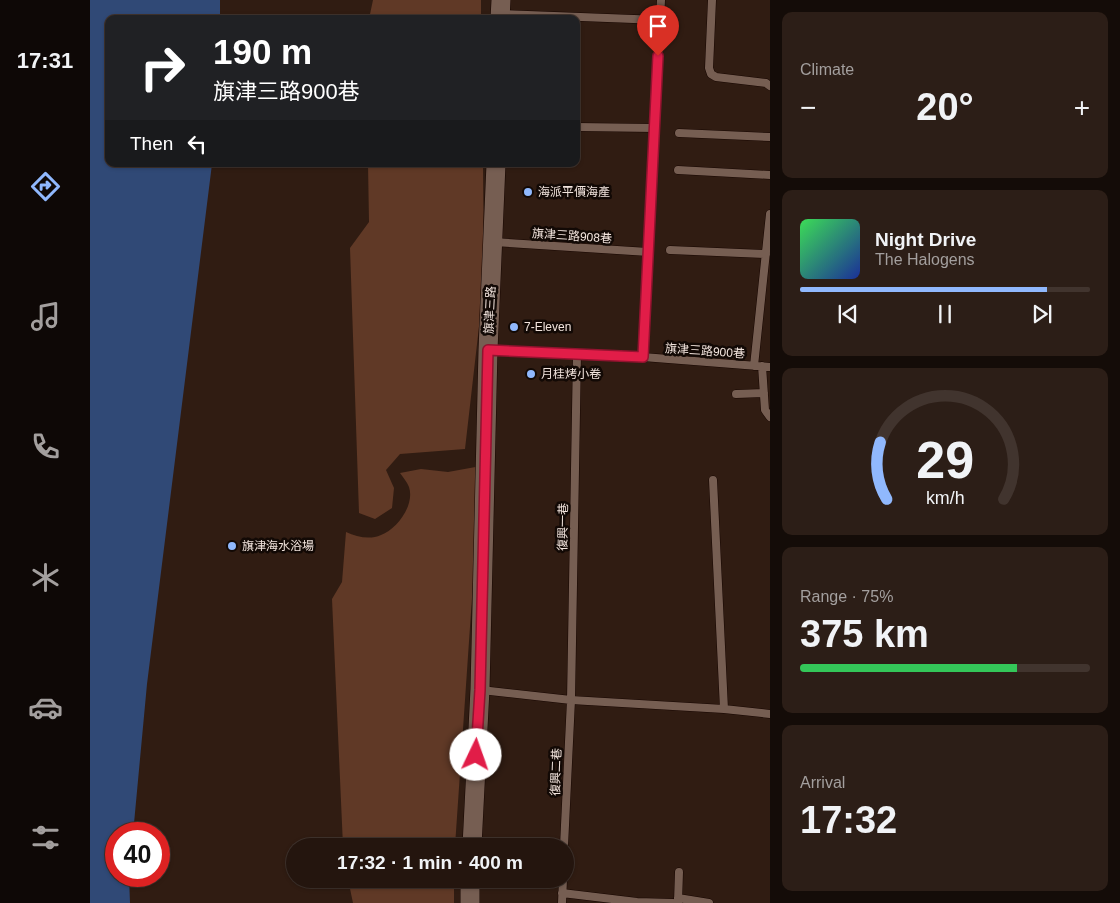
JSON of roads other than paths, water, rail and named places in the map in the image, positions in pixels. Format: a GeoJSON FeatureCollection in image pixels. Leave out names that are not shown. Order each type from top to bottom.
{"type":"FeatureCollection","features":[{"type":"Feature","properties":{"kind":"street","name":"旗津三路"},"geometry":{"type":"LineString","coordinates":[[472,838],[480,690],[488,350],[496,167]]}},
{"type":"Feature","properties":{"kind":"street"},"geometry":{"type":"LineString","coordinates":[[470,888],[470,903]]}},
{"type":"Feature","properties":{"kind":"lane"},"geometry":{"type":"LineString","coordinates":[[643,357],[661,0]]}},
{"type":"Feature","properties":{"kind":"lane"},"geometry":{"type":"LineString","coordinates":[[712,0],[709,68],[711,74],[716,77],[766,82],[770,86]]}},
{"type":"Feature","properties":{"kind":"lane"},"geometry":{"type":"LineString","coordinates":[[501,11],[572,15]]}},
{"type":"Feature","properties":{"kind":"lane"},"geometry":{"type":"LineString","coordinates":[[580,15],[660,20]]}},
{"type":"Feature","properties":{"kind":"lane"},"geometry":{"type":"LineString","coordinates":[[580,127],[654,128]]}},
{"type":"Feature","properties":{"kind":"lane"},"geometry":{"type":"LineString","coordinates":[[679,133],[770,137]]}},
{"type":"Feature","properties":{"kind":"lane"},"geometry":{"type":"LineString","coordinates":[[678,170],[770,174]]}},
{"type":"Feature","properties":{"kind":"lane"},"geometry":{"type":"LineString","coordinates":[[770,214],[766,254],[762,366],[765,410],[770,417]]}},
{"type":"Feature","properties":{"kind":"lane","name":"旗津三路908巷"},"geometry":{"type":"LineString","coordinates":[[494,242],[648,252]]}},
{"type":"Feature","properties":{"kind":"lane"},"geometry":{"type":"LineString","coordinates":[[670,250],[766,254]]}},
{"type":"Feature","properties":{"kind":"lane","name":"旗津三路900巷"},"geometry":{"type":"LineString","coordinates":[[488,350],[643,357],[762,366]]}},
{"type":"Feature","properties":{"kind":"lane","name":"復興一巷"},"geometry":{"type":"LineString","coordinates":[[570,700],[577,354]]}},
{"type":"Feature","properties":{"kind":"lane"},"geometry":{"type":"LineString","coordinates":[[736,394],[764,393]]}},
{"type":"Feature","properties":{"kind":"lane"},"geometry":{"type":"LineString","coordinates":[[713,480],[724,710]]}},
{"type":"Feature","properties":{"kind":"lane"},"geometry":{"type":"LineString","coordinates":[[480,690],[570,700],[770,714]]}},
{"type":"Feature","properties":{"kind":"lane","name":"復興二巷"},"geometry":{"type":"LineString","coordinates":[[564,838],[570,700]]}},
{"type":"Feature","properties":{"kind":"lane"},"geometry":{"type":"LineString","coordinates":[[676,901],[679,872]]}},
{"type":"Feature","properties":{"kind":"lane"},"geometry":{"type":"LineString","coordinates":[[562,888],[562,903]]}},
{"type":"Feature","properties":{"kind":"lane"},"geometry":{"type":"LineString","coordinates":[[562,893],[637,902],[676,901],[709,903]]}},
{"type":"Feature","properties":{"kind":"water"},"geometry":{"type":"Polygon","coordinates":[[[90,0],[220,0],[220,15],[105,15],[105,167],[212,167],[147,684],[134,822],[105,822],[105,887],[129,887],[130,903],[90,903],[90,0]]]}},
{"type":"Feature","properties":{"kind":"place","name":"海派平價海產"},"geometry":{"type":"Point","coordinates":[528,192]}},
{"type":"Feature","properties":{"kind":"place","name":"7-Eleven"},"geometry":{"type":"Point","coordinates":[514,327]}},
{"type":"Feature","properties":{"kind":"place","name":"月桂烤小卷"},"geometry":{"type":"Point","coordinates":[531,374]}},
{"type":"Feature","properties":{"kind":"place","name":"旗津海水浴場"},"geometry":{"type":"Point","coordinates":[232,546]}}]}
